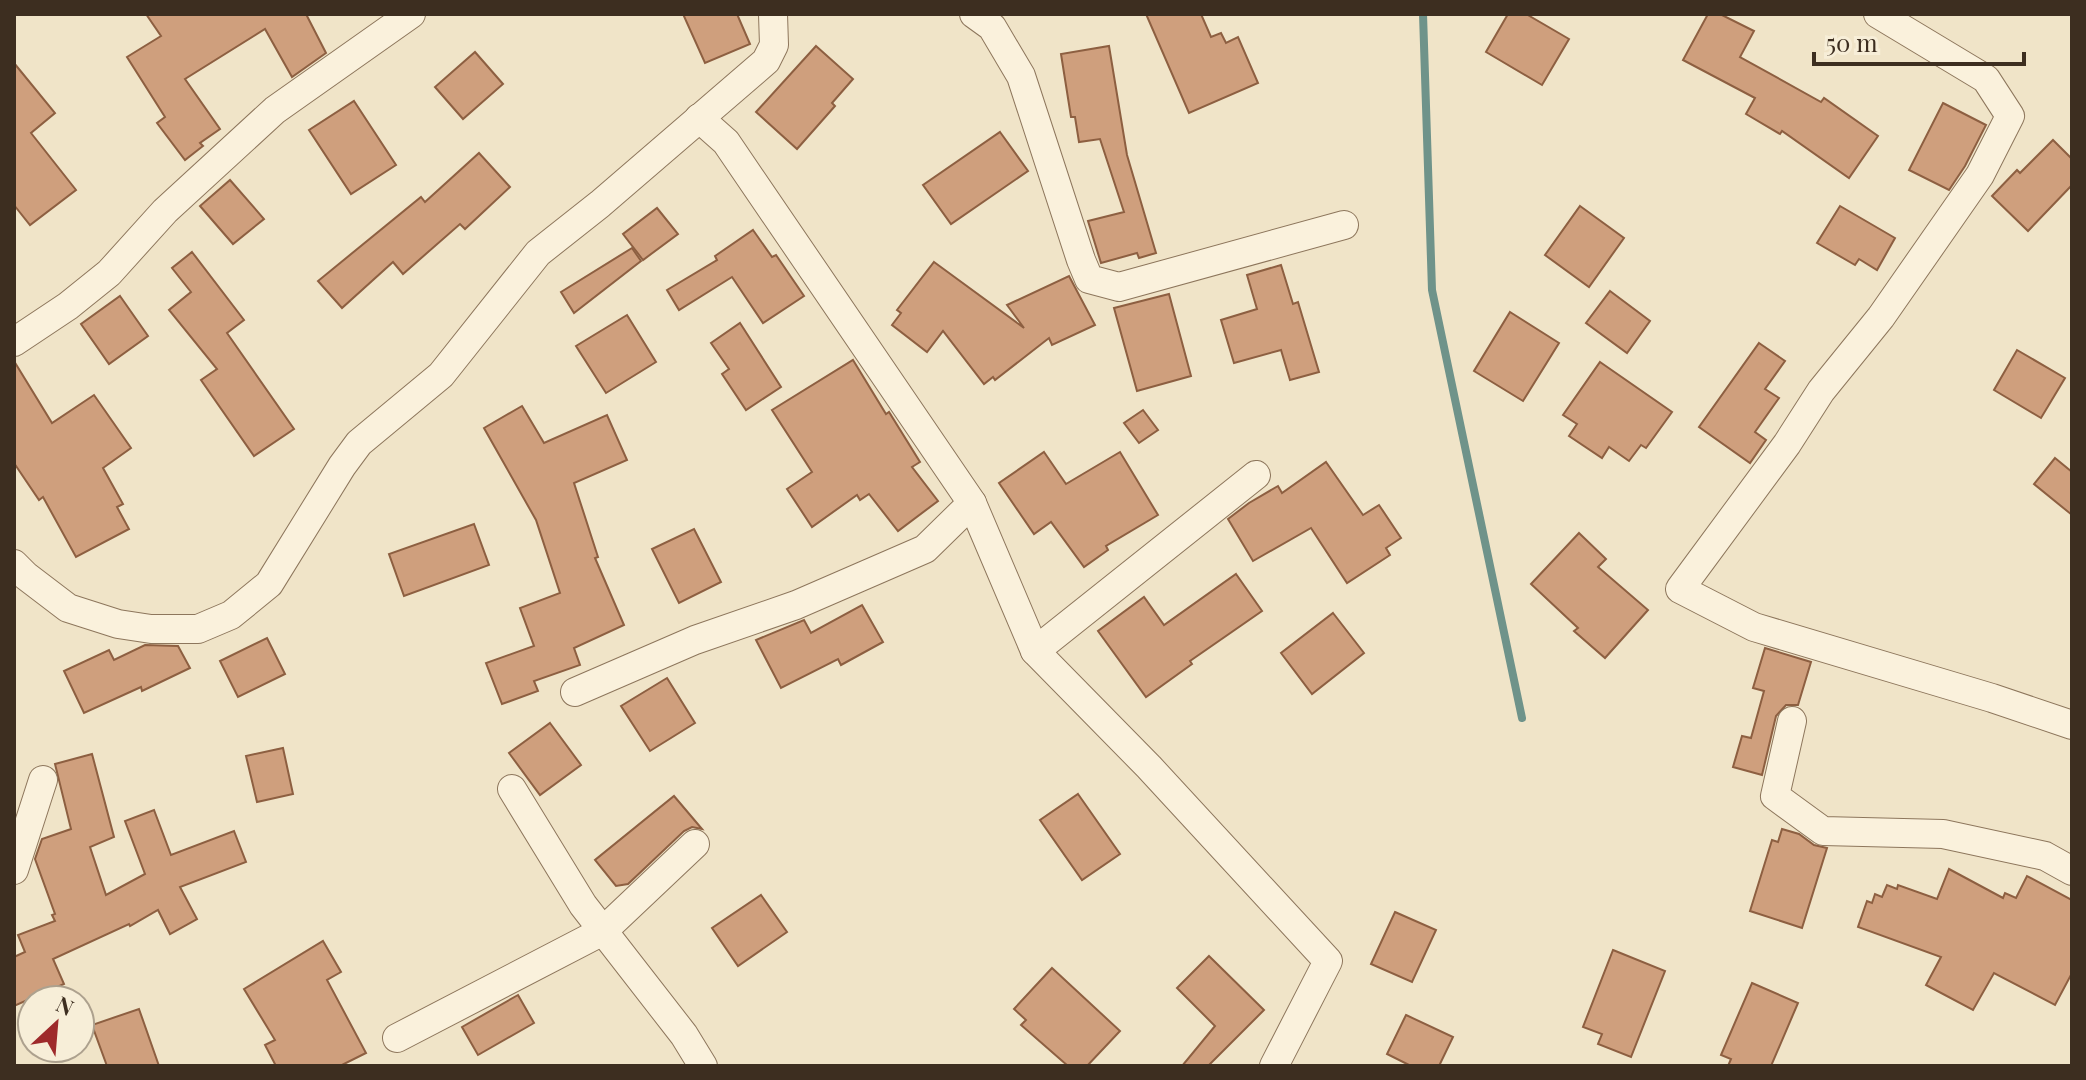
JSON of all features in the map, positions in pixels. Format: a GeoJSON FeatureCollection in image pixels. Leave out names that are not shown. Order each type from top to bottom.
{"type":"FeatureCollection","features":[{"type":"Feature","properties":{"kind":"street"},"geometry":{"type":"LineString","coordinates":[[14,342],[68,306],[109,273],[165,211],[275,110],[411,14]]}},
{"type":"Feature","properties":{"kind":"street"},"geometry":{"type":"LineString","coordinates":[[14,564],[68,608],[118,624],[151,629],[198,629],[231,615],[269,584],[359,443],[441,375],[538,253],[600,204],[766,61],[774,45],[773,14]]}},
{"type":"Feature","properties":{"kind":"street"},"geometry":{"type":"LineString","coordinates":[[974,14],[992,27],[1021,76],[1089,279],[1119,287],[1344,225]]}},
{"type":"Feature","properties":{"kind":"street"},"geometry":{"type":"LineString","coordinates":[[1878,14],[1986,79],[2010,116],[1980,175],[1881,317],[1821,391],[1787,444],[1680,589],[1754,627],[1977,693],[2072,725]]}},
{"type":"Feature","properties":{"kind":"street"},"geometry":{"type":"LineString","coordinates":[[699,118],[726,142],[972,503],[1035,651],[1149,767],[1328,961],[1274,1066]]}},
{"type":"Feature","properties":{"kind":"street"},"geometry":{"type":"LineString","coordinates":[[1035,651],[1256,475]]}},
{"type":"Feature","properties":{"kind":"street"},"geometry":{"type":"LineString","coordinates":[[575,692],[695,640],[796,605],[925,549],[972,503]]}},
{"type":"Feature","properties":{"kind":"street"},"geometry":{"type":"LineString","coordinates":[[1792,721],[1775,796],[1823,831],[1943,834],[2045,856],[2072,871]]}},
{"type":"Feature","properties":{"kind":"street"},"geometry":{"type":"LineString","coordinates":[[14,870],[43,780]]}},
{"type":"Feature","properties":{"kind":"street"},"geometry":{"type":"LineString","coordinates":[[512,789],[583,905],[684,1035],[703,1066]]}},
{"type":"Feature","properties":{"kind":"street"},"geometry":{"type":"LineString","coordinates":[[397,1038],[603,931],[695,844]]}},
{"type":"Feature","properties":{"kind":"building"},"geometry":{"type":"Polygon","coordinates":[[[146,14],[306,14],[326,53],[292,77],[265,29],[185,79],[220,129],[200,143],[203,146],[185,160],[157,123],[165,117],[127,57],[161,36],[146,14]]]}},
{"type":"Feature","properties":{"kind":"building"},"geometry":{"type":"Polygon","coordinates":[[[683,14],[737,14],[750,44],[705,63],[683,14]]]}},
{"type":"Feature","properties":{"kind":"building"},"geometry":{"type":"Polygon","coordinates":[[[1146,14],[1201,14],[1211,37],[1221,33],[1226,43],[1238,37],[1258,83],[1189,113],[1146,14]]]}},
{"type":"Feature","properties":{"kind":"building"},"geometry":{"type":"Polygon","coordinates":[[[1508,14],[1526,14],[1569,39],[1542,85],[1486,52],[1508,14]]]}},
{"type":"Feature","properties":{"kind":"building"},"geometry":{"type":"Polygon","coordinates":[[[1708,14],[1720,14],[1754,31],[1740,57],[1821,102],[1824,98],[1878,136],[1849,178],[1782,131],[1780,134],[1746,114],[1755,98],[1683,60],[1708,14]]]}},
{"type":"Feature","properties":{"kind":"building"},"geometry":{"type":"Polygon","coordinates":[[[816,46],[853,79],[832,103],[835,106],[797,149],[756,112],[816,46]]]}},
{"type":"Feature","properties":{"kind":"building"},"geometry":{"type":"Polygon","coordinates":[[[1109,46],[1127,155],[1156,253],[1139,258],[1137,253],[1101,263],[1088,221],[1124,212],[1100,139],[1079,142],[1075,117],[1071,117],[1061,54],[1109,46]]]}},
{"type":"Feature","properties":{"kind":"building"},"geometry":{"type":"Polygon","coordinates":[[[475,52],[503,84],[463,119],[435,87],[475,52]]]}},
{"type":"Feature","properties":{"kind":"building"},"geometry":{"type":"Polygon","coordinates":[[[14,63],[55,113],[31,133],[76,190],[30,225],[14,205],[14,63]]]}},
{"type":"Feature","properties":{"kind":"building"},"geometry":{"type":"Polygon","coordinates":[[[354,101],[396,165],[351,194],[309,130],[354,101]]]}},
{"type":"Feature","properties":{"kind":"building"},"geometry":{"type":"Polygon","coordinates":[[[1943,103],[1986,125],[1949,190],[1909,170],[1943,103]]]}},
{"type":"Feature","properties":{"kind":"building"},"geometry":{"type":"Polygon","coordinates":[[[1000,132],[1028,171],[951,224],[923,185],[1000,132]]]}},
{"type":"Feature","properties":{"kind":"building"},"geometry":{"type":"Polygon","coordinates":[[[2053,140],[2072,159],[2072,185],[2028,231],[1992,196],[2053,140]]]}},
{"type":"Feature","properties":{"kind":"building"},"geometry":{"type":"Polygon","coordinates":[[[479,153],[510,187],[465,229],[460,224],[403,274],[393,262],[342,308],[318,281],[421,197],[425,202],[479,153]]]}},
{"type":"Feature","properties":{"kind":"building"},"geometry":{"type":"Polygon","coordinates":[[[230,180],[264,219],[233,244],[200,206],[230,180]]]}},
{"type":"Feature","properties":{"kind":"building"},"geometry":{"type":"Polygon","coordinates":[[[1580,206],[1624,238],[1589,287],[1545,255],[1580,206]]]}},
{"type":"Feature","properties":{"kind":"building"},"geometry":{"type":"Polygon","coordinates":[[[1840,206],[1895,238],[1877,270],[1859,259],[1855,265],[1817,243],[1840,206]]]}},
{"type":"Feature","properties":{"kind":"building"},"geometry":{"type":"Polygon","coordinates":[[[657,208],[678,234],[643,260],[623,234],[657,208]]]}},
{"type":"Feature","properties":{"kind":"building"},"geometry":{"type":"Polygon","coordinates":[[[753,230],[772,257],[776,255],[804,296],[763,323],[732,277],[679,310],[667,290],[717,260],[715,256],[753,230]]]}},
{"type":"Feature","properties":{"kind":"building"},"geometry":{"type":"Polygon","coordinates":[[[632,248],[641,261],[574,313],[561,292],[632,248]]]}},
{"type":"Feature","properties":{"kind":"building"},"geometry":{"type":"Polygon","coordinates":[[[192,252],[244,320],[227,333],[294,429],[254,456],[201,380],[217,369],[169,310],[191,292],[172,268],[192,252]]]}},
{"type":"Feature","properties":{"kind":"building"},"geometry":{"type":"Polygon","coordinates":[[[934,262],[1024,328],[1007,305],[1069,276],[1095,325],[1052,345],[1049,338],[995,380],[993,377],[984,384],[943,331],[927,352],[892,325],[901,313],[897,310],[934,262]]]}},
{"type":"Feature","properties":{"kind":"building"},"geometry":{"type":"Polygon","coordinates":[[[1281,265],[1293,304],[1298,302],[1319,372],[1290,380],[1281,350],[1234,363],[1221,320],[1257,309],[1247,275],[1281,265]]]}},
{"type":"Feature","properties":{"kind":"building"},"geometry":{"type":"Polygon","coordinates":[[[1610,291],[1650,321],[1627,353],[1586,323],[1610,291]]]}},
{"type":"Feature","properties":{"kind":"building"},"geometry":{"type":"Polygon","coordinates":[[[1169,294],[1191,376],[1137,391],[1114,308],[1169,294]]]}},
{"type":"Feature","properties":{"kind":"building"},"geometry":{"type":"Polygon","coordinates":[[[120,296],[148,336],[109,364],[81,324],[120,296]]]}},
{"type":"Feature","properties":{"kind":"building"},"geometry":{"type":"Polygon","coordinates":[[[1510,312],[1559,343],[1523,401],[1474,371],[1510,312]]]}},
{"type":"Feature","properties":{"kind":"building"},"geometry":{"type":"Polygon","coordinates":[[[627,315],[656,362],[606,393],[576,346],[627,315]]]}},
{"type":"Feature","properties":{"kind":"building"},"geometry":{"type":"Polygon","coordinates":[[[740,323],[781,387],[746,410],[722,374],[729,369],[711,343],[740,323]]]}},
{"type":"Feature","properties":{"kind":"building"},"geometry":{"type":"Polygon","coordinates":[[[1759,343],[1785,361],[1765,389],[1779,398],[1755,432],[1766,440],[1750,463],[1699,427],[1759,343]]]}},
{"type":"Feature","properties":{"kind":"building"},"geometry":{"type":"Polygon","coordinates":[[[2017,350],[2065,378],[2041,418],[1994,390],[2017,350]]]}},
{"type":"Feature","properties":{"kind":"building"},"geometry":{"type":"Polygon","coordinates":[[[853,360],[920,462],[912,467],[938,501],[898,531],[869,494],[860,500],[857,495],[812,527],[787,489],[812,472],[772,410],[853,360]]]}},
{"type":"Feature","properties":{"kind":"building"},"geometry":{"type":"Polygon","coordinates":[[[14,361],[52,423],[94,395],[131,448],[103,468],[123,504],[117,507],[129,529],[76,557],[43,497],[39,500],[14,463],[14,361]]]}},
{"type":"Feature","properties":{"kind":"building"},"geometry":{"type":"Polygon","coordinates":[[[1600,362],[1672,412],[1646,448],[1641,445],[1629,461],[1609,447],[1602,458],[1569,436],[1577,424],[1563,415],[1600,362]]]}},
{"type":"Feature","properties":{"kind":"building"},"geometry":{"type":"Polygon","coordinates":[[[522,406],[544,443],[607,415],[627,460],[574,483],[598,557],[595,558],[624,625],[574,648],[580,665],[534,681],[538,691],[502,704],[486,663],[534,646],[520,608],[560,593],[536,520],[484,428],[522,406]]]}},
{"type":"Feature","properties":{"kind":"building"},"geometry":{"type":"Polygon","coordinates":[[[1143,410],[1158,430],[1139,443],[1124,423],[1143,410]]]}},
{"type":"Feature","properties":{"kind":"building"},"geometry":{"type":"Polygon","coordinates":[[[1044,452],[1066,484],[1120,452],[1158,515],[1106,546],[1108,550],[1084,567],[1051,522],[1034,534],[999,483],[1044,452]]]}},
{"type":"Feature","properties":{"kind":"building"},"geometry":{"type":"Polygon","coordinates":[[[2055,458],[2072,472],[2072,515],[2034,484],[2055,458]]]}},
{"type":"Feature","properties":{"kind":"building"},"geometry":{"type":"Polygon","coordinates":[[[1326,462],[1363,515],[1379,505],[1401,538],[1386,548],[1390,555],[1347,583],[1311,528],[1253,561],[1228,519],[1278,486],[1282,493],[1326,462]]]}},
{"type":"Feature","properties":{"kind":"building"},"geometry":{"type":"Polygon","coordinates":[[[474,524],[489,565],[404,596],[389,554],[474,524]]]}},
{"type":"Feature","properties":{"kind":"building"},"geometry":{"type":"Polygon","coordinates":[[[694,529],[721,582],[679,603],[652,549],[694,529]]]}},
{"type":"Feature","properties":{"kind":"building"},"geometry":{"type":"Polygon","coordinates":[[[1579,533],[1606,559],[1598,567],[1648,610],[1605,658],[1574,631],[1578,628],[1531,584],[1579,533]]]}},
{"type":"Feature","properties":{"kind":"building"},"geometry":{"type":"Polygon","coordinates":[[[1236,574],[1262,611],[1190,661],[1192,664],[1146,697],[1098,631],[1144,597],[1164,625],[1236,574]]]}},
{"type":"Feature","properties":{"kind":"building"},"geometry":{"type":"Polygon","coordinates":[[[862,605],[883,642],[841,665],[838,659],[781,688],[756,640],[804,620],[811,633],[862,605]]]}},
{"type":"Feature","properties":{"kind":"building"},"geometry":{"type":"Polygon","coordinates":[[[1333,613],[1364,653],[1312,694],[1281,653],[1333,613]]]}},
{"type":"Feature","properties":{"kind":"building"},"geometry":{"type":"Polygon","coordinates":[[[267,638],[285,674],[238,697],[220,661],[267,638]]]}},
{"type":"Feature","properties":{"kind":"building"},"geometry":{"type":"Polygon","coordinates":[[[145,645],[178,646],[190,668],[142,691],[141,687],[84,713],[64,671],[109,650],[114,660],[145,645]]]}},
{"type":"Feature","properties":{"kind":"building"},"geometry":{"type":"Polygon","coordinates":[[[1765,648],[1811,662],[1798,705],[1786,705],[1776,716],[1762,775],[1733,767],[1742,736],[1751,738],[1764,691],[1753,688],[1765,648]]]}},
{"type":"Feature","properties":{"kind":"building"},"geometry":{"type":"Polygon","coordinates":[[[667,678],[695,723],[650,751],[621,706],[667,678]]]}},
{"type":"Feature","properties":{"kind":"building"},"geometry":{"type":"Polygon","coordinates":[[[550,723],[581,765],[540,795],[509,753],[550,723]]]}},
{"type":"Feature","properties":{"kind":"building"},"geometry":{"type":"Polygon","coordinates":[[[283,748],[293,794],[257,802],[246,756],[283,748]]]}},
{"type":"Feature","properties":{"kind":"building"},"geometry":{"type":"Polygon","coordinates":[[[92,754],[114,837],[90,847],[106,895],[145,874],[125,821],[154,810],[171,855],[234,831],[246,862],[180,887],[197,919],[170,934],[158,910],[130,926],[53,959],[64,984],[16,984],[14,1006],[14,957],[25,952],[18,935],[55,921],[35,859],[42,839],[71,829],[55,764],[92,754]]]}},
{"type":"Feature","properties":{"kind":"building"},"geometry":{"type":"Polygon","coordinates":[[[1078,794],[1120,854],[1082,880],[1040,820],[1078,794]]]}},
{"type":"Feature","properties":{"kind":"building"},"geometry":{"type":"Polygon","coordinates":[[[674,796],[702,829],[692,827],[684,831],[628,884],[616,886],[595,860],[674,796]]]}},
{"type":"Feature","properties":{"kind":"building"},"geometry":{"type":"Polygon","coordinates":[[[1782,829],[1827,848],[1802,928],[1750,911],[1772,840],[1778,842],[1782,829]]]}},
{"type":"Feature","properties":{"kind":"building"},"geometry":{"type":"Polygon","coordinates":[[[1949,869],[2003,898],[2005,893],[2016,898],[2027,876],[2072,900],[2072,973],[2055,1005],[1994,973],[1973,1010],[1926,985],[1941,957],[1858,927],[1867,901],[1872,903],[1875,894],[1882,897],[1887,885],[1897,889],[1898,885],[1937,899],[1949,869]]]}},
{"type":"Feature","properties":{"kind":"building"},"geometry":{"type":"Polygon","coordinates":[[[761,895],[787,932],[738,966],[712,928],[761,895]]]}},
{"type":"Feature","properties":{"kind":"building"},"geometry":{"type":"Polygon","coordinates":[[[1395,912],[1436,930],[1412,982],[1371,964],[1395,912]]]}},
{"type":"Feature","properties":{"kind":"building"},"geometry":{"type":"Polygon","coordinates":[[[323,941],[341,972],[327,980],[366,1053],[340,1066],[276,1066],[265,1045],[275,1040],[244,989],[323,941]]]}},
{"type":"Feature","properties":{"kind":"building"},"geometry":{"type":"Polygon","coordinates":[[[1613,950],[1665,971],[1631,1057],[1598,1044],[1602,1034],[1583,1027],[1613,950]]]}},
{"type":"Feature","properties":{"kind":"building"},"geometry":{"type":"Polygon","coordinates":[[[1209,956],[1264,1010],[1208,1066],[1182,1066],[1215,1026],[1177,988],[1209,956]]]}},
{"type":"Feature","properties":{"kind":"building"},"geometry":{"type":"Polygon","coordinates":[[[1052,968],[1120,1031],[1087,1066],[1068,1066],[1021,1025],[1026,1020],[1014,1009],[1052,968]]]}},
{"type":"Feature","properties":{"kind":"building"},"geometry":{"type":"Polygon","coordinates":[[[1752,983],[1798,1003],[1771,1066],[1728,1066],[1731,1059],[1721,1055],[1752,983]]]}},
{"type":"Feature","properties":{"kind":"building"},"geometry":{"type":"Polygon","coordinates":[[[518,995],[534,1023],[478,1055],[462,1027],[518,995]]]}},
{"type":"Feature","properties":{"kind":"building"},"geometry":{"type":"Polygon","coordinates":[[[139,1009],[159,1066],[107,1066],[96,1036],[96,1024],[139,1009]]]}},
{"type":"Feature","properties":{"kind":"building"},"geometry":{"type":"Polygon","coordinates":[[[1406,1015],[1453,1037],[1439,1066],[1411,1066],[1387,1054],[1406,1015]]]}},
{"type":"Feature","properties":{"kind":"waterway"},"geometry":{"type":"LineString","coordinates":[[1423,14],[1432,290],[1522,718]]}}]}
